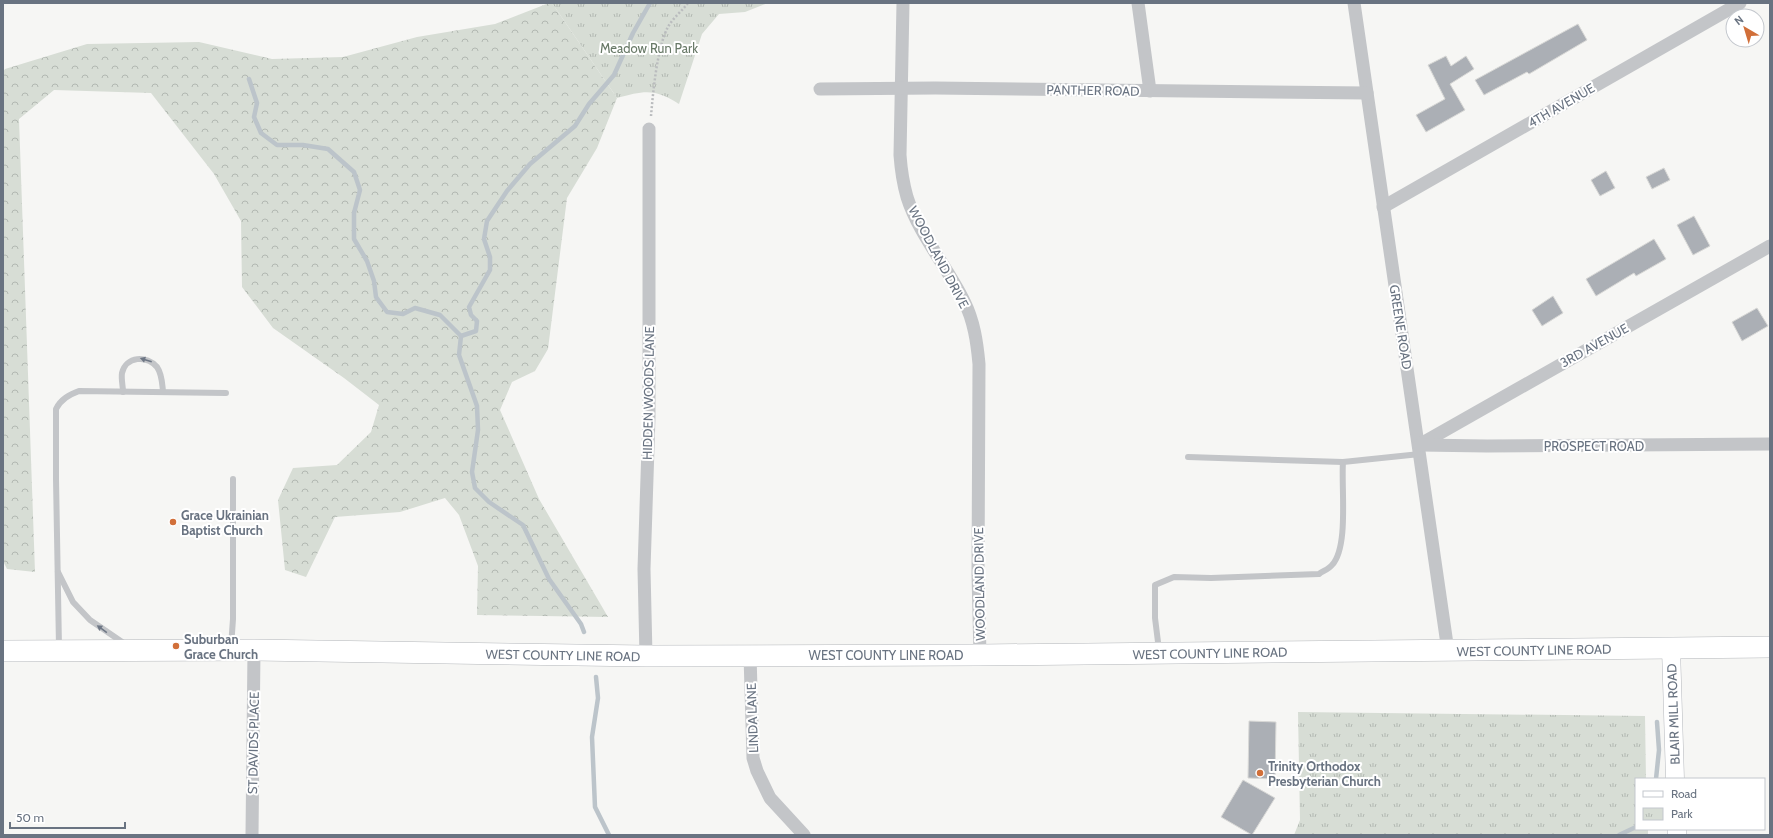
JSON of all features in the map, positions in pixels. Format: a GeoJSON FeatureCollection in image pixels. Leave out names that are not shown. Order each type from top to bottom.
{"type":"FeatureCollection","features":[{"type":"Feature","properties":{"kind":"main road","name":"WEST COUNTY LINE ROAD"},"geometry":{"type":"LineString","coordinates":[[3,651],[254,650],[646,656],[980,655],[1770,647]]}},
{"type":"Feature","properties":{"kind":"main road","name":"BLAIR MILL ROAD"},"geometry":{"type":"LineString","coordinates":[[1671,648],[1675,778]]}},
{"type":"Feature","properties":{"kind":"street","name":"WOODLAND DRIVE"},"geometry":{"type":"LineString","coordinates":[[903,3],[900,155],[902,176],[907,198],[915,218],[964,302],[972,322],[977,342],[979,364],[978,574],[980,655]]}},
{"type":"Feature","properties":{"kind":"street"},"geometry":{"type":"LineString","coordinates":[[1138,3],[1150,91]]}},
{"type":"Feature","properties":{"kind":"street","name":"GREENE ROAD"},"geometry":{"type":"LineString","coordinates":[[1354,3],[1448,651]]}},
{"type":"Feature","properties":{"kind":"street","name":"4TH AVENUE"},"geometry":{"type":"LineString","coordinates":[[1383,207],[1740,3]]}},
{"type":"Feature","properties":{"kind":"street","name":"PANTHER ROAD"},"geometry":{"type":"LineString","coordinates":[[820,89],[901,88],[1366,93]]}},
{"type":"Feature","properties":{"kind":"street","name":"HIDDEN WOODS LANE"},"geometry":{"type":"LineString","coordinates":[[646,656],[644,569],[648,417],[649,129]]}},
{"type":"Feature","properties":{"kind":"street","name":"3RD AVENUE"},"geometry":{"type":"LineString","coordinates":[[1419,450],[1770,246]]}},
{"type":"Feature","properties":{"kind":"street","name":"PROSPECT ROAD"},"geometry":{"type":"LineString","coordinates":[[1419,450],[1487,446],[1770,444]]}},
{"type":"Feature","properties":{"kind":"street","name":"ST DAVIDS PLACE"},"geometry":{"type":"LineString","coordinates":[[252,835],[254,650]]}},
{"type":"Feature","properties":{"kind":"street","name":"LINDA LANE"},"geometry":{"type":"LineString","coordinates":[[750,655],[753,758],[757,771],[770,798],[804,835]]}},
{"type":"Feature","properties":{"kind":"lane"},"geometry":{"type":"LineString","coordinates":[[123,392],[122,373],[133,360],[139,358],[152,361],[157,367],[161,373],[163,391]]}},
{"type":"Feature","properties":{"kind":"lane"},"geometry":{"type":"LineString","coordinates":[[59,651],[56,409],[60,402],[79,391],[226,392]]}},
{"type":"Feature","properties":{"kind":"lane"},"geometry":{"type":"LineString","coordinates":[[1188,457],[1343,462],[1419,450]]}},
{"type":"Feature","properties":{"kind":"lane"},"geometry":{"type":"LineString","coordinates":[[1160,653],[1155,618],[1155,585],[1174,577],[1211,578],[1319,574],[1333,565],[1339,550],[1344,526],[1342,479],[1343,462]]}},
{"type":"Feature","properties":{"kind":"lane"},"geometry":{"type":"LineString","coordinates":[[231,651],[233,619],[233,479]]}},
{"type":"Feature","properties":{"kind":"lane"},"geometry":{"type":"LineString","coordinates":[[57,570],[73,602],[90,620],[134,651]]}},
{"type":"Feature","properties":{"kind":"path"},"geometry":{"type":"LineString","coordinates":[[649,129],[655,78],[668,28],[688,3]]}},
{"type":"Feature","properties":{"kind":"green space"},"geometry":{"type":"Polygon","coordinates":[[[552,3],[617,98],[597,148],[567,198],[548,349],[535,371],[512,382],[500,410],[539,499],[608,617],[477,615],[478,566],[459,515],[445,498],[400,512],[335,517],[306,577],[285,570],[278,500],[293,468],[337,465],[371,432],[379,405],[344,378],[273,328],[242,287],[241,221],[214,174],[151,93],[54,90],[19,119],[35,572],[7,569],[3,561],[3,72],[5,69],[87,44],[199,42],[272,59],[343,57],[417,37],[495,24],[552,3]]]}},
{"type":"Feature","properties":{"kind":"green space","name":"Meadow Run Park"},"geometry":{"type":"Polygon","coordinates":[[[552,3],[768,3],[745,12],[719,14],[702,34],[679,104],[663,95],[649,92],[617,98],[552,3]]]}},
{"type":"Feature","properties":{"kind":"green space"},"geometry":{"type":"Polygon","coordinates":[[[1298,712],[1645,716],[1646,778],[1635,778],[1635,830],[1648,830],[1648,835],[1294,835],[1300,820],[1298,712]]]}},
{"type":"Feature","properties":{"kind":"building"},"geometry":{"type":"Polygon","coordinates":[[[1578,24],[1587,40],[1529,74],[1527,72],[1484,95],[1475,80],[1578,24]]]}},
{"type":"Feature","properties":{"kind":"building"},"geometry":{"type":"Polygon","coordinates":[[[1446,56],[1451,66],[1466,56],[1474,69],[1450,84],[1465,110],[1426,132],[1416,115],[1445,99],[1428,65],[1446,56]]]}},
{"type":"Feature","properties":{"kind":"building"},"geometry":{"type":"Polygon","coordinates":[[[1664,168],[1670,180],[1652,189],[1646,177],[1664,168]]]}},
{"type":"Feature","properties":{"kind":"building"},"geometry":{"type":"Polygon","coordinates":[[[1606,171],[1615,188],[1600,196],[1591,180],[1606,171]]]}},
{"type":"Feature","properties":{"kind":"building"},"geometry":{"type":"Polygon","coordinates":[[[1694,216],[1710,246],[1693,255],[1677,225],[1694,216]]]}},
{"type":"Feature","properties":{"kind":"building"},"geometry":{"type":"Polygon","coordinates":[[[1654,239],[1666,259],[1636,276],[1634,273],[1596,296],[1586,279],[1654,239]]]}},
{"type":"Feature","properties":{"kind":"building"},"geometry":{"type":"Polygon","coordinates":[[[1553,296],[1563,313],[1542,326],[1532,310],[1553,296]]]}},
{"type":"Feature","properties":{"kind":"building"},"geometry":{"type":"Polygon","coordinates":[[[1757,308],[1768,326],[1742,341],[1732,322],[1757,308]]]}},
{"type":"Feature","properties":{"kind":"building"},"geometry":{"type":"Polygon","coordinates":[[[1249,721],[1276,722],[1275,779],[1248,778],[1249,721]]]}},
{"type":"Feature","properties":{"kind":"building"},"geometry":{"type":"Polygon","coordinates":[[[1243,780],[1275,798],[1252,835],[1221,817],[1243,780]]]}},
{"type":"Feature","properties":{"kind":"waterway"},"geometry":{"type":"LineString","coordinates":[[461,336],[476,331],[477,321],[471,315],[469,307],[490,270],[490,257],[484,239],[487,221],[507,191],[530,164],[575,126],[589,104],[614,75],[633,33],[650,3]]}},
{"type":"Feature","properties":{"kind":"waterway"},"geometry":{"type":"LineString","coordinates":[[249,79],[257,103],[254,117],[261,133],[277,145],[303,145],[328,149],[354,172],[360,190],[354,213],[354,239],[367,261],[374,281],[376,297],[387,312],[403,314],[415,308],[440,315],[461,336],[459,355],[477,406],[478,430],[472,472],[475,488],[489,502],[523,525],[549,579],[581,624],[584,632]]}},
{"type":"Feature","properties":{"kind":"waterway"},"geometry":{"type":"LineString","coordinates":[[596,677],[598,698],[592,737],[595,807],[609,835]]}},
{"type":"Feature","properties":{"kind":"waterway"},"geometry":{"type":"LineString","coordinates":[[1656,778],[1659,750],[1657,722]]}},
{"type":"Feature","properties":{"kind":"waterway"},"geometry":{"type":"LineString","coordinates":[[1619,835],[1635,827]]}},
{"type":"Feature","properties":{"kind":"place","name":"Grace Ukrainian Baptist Church"},"geometry":{"type":"Point","coordinates":[173,522]}},
{"type":"Feature","properties":{"kind":"place","name":"Suburban Grace Church"},"geometry":{"type":"Point","coordinates":[176,646]}},
{"type":"Feature","properties":{"kind":"place","name":"Trinity Orthodox Presbyterian Church"},"geometry":{"type":"Point","coordinates":[1260,773]}}]}
